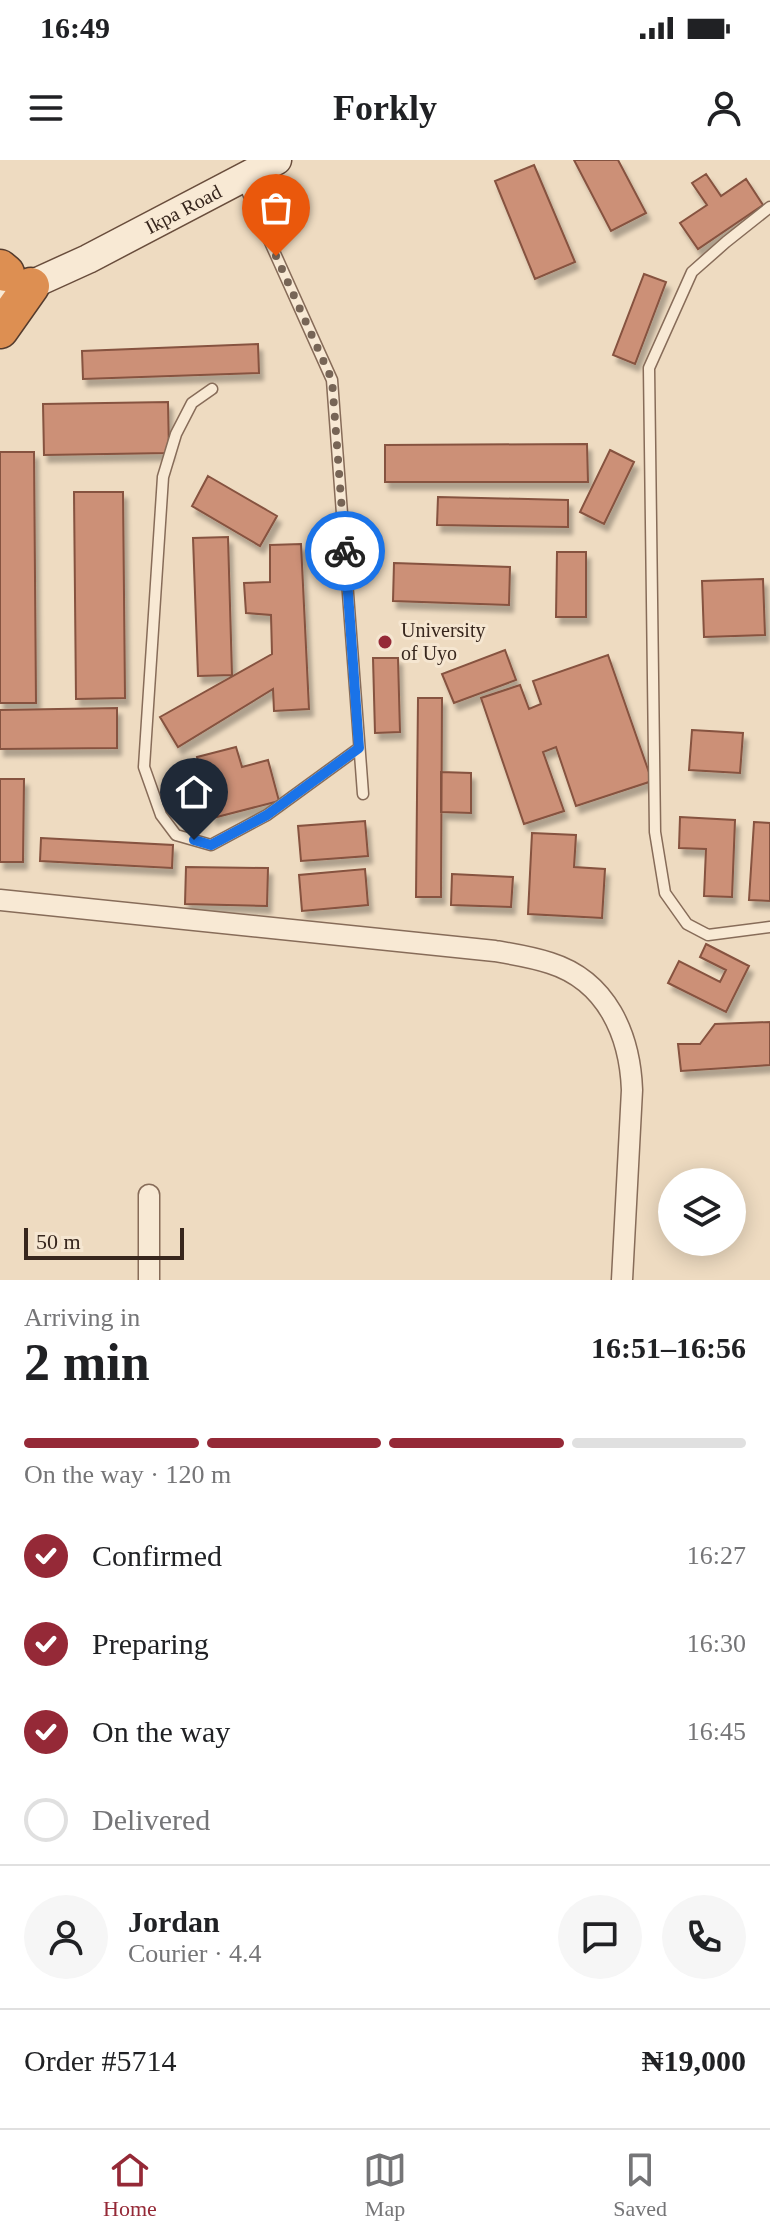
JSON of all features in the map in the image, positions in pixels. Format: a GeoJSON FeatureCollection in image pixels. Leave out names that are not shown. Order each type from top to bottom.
{"type":"FeatureCollection","features":[{"type":"Feature","properties":{"kind":"highway"},"geometry":{"type":"LineString","coordinates":[[0,330],[7,280]]}},
{"type":"Feature","properties":{"kind":"main road","name":"Ikpa Road"},"geometry":{"type":"LineString","coordinates":[[7,280],[88,259],[277,160]]}},
{"type":"Feature","properties":{"kind":"street"},"geometry":{"type":"LineString","coordinates":[[0,900],[495,951],[551,963],[575,976],[597,992],[613,1011],[631,1063],[622,1280]]}},
{"type":"Feature","properties":{"kind":"street"},"geometry":{"type":"LineString","coordinates":[[149,1195],[149,1280]]}},
{"type":"Feature","properties":{"kind":"lane"},"geometry":{"type":"LineString","coordinates":[[241,178],[332,380],[363,794]]}},
{"type":"Feature","properties":{"kind":"lane"},"geometry":{"type":"LineString","coordinates":[[770,207],[692,272],[649,368],[655,832],[665,893],[687,924],[708,935],[770,927]]}},
{"type":"Feature","properties":{"kind":"lane"},"geometry":{"type":"LineString","coordinates":[[212,389],[192,403],[176,434],[163,477],[144,767],[161,815],[176,835],[211,845],[267,815],[359,748]]}},
{"type":"Feature","properties":{"kind":"building"},"geometry":{"type":"Polygon","coordinates":[[[574,160],[618,160],[646,213],[611,231],[574,160]]]}},
{"type":"Feature","properties":{"kind":"building"},"geometry":{"type":"Polygon","coordinates":[[[534,165],[575,262],[535,279],[495,181],[534,165]]]}},
{"type":"Feature","properties":{"kind":"building"},"geometry":{"type":"Polygon","coordinates":[[[706,174],[721,196],[746,179],[763,205],[698,249],[680,223],[707,205],[692,183],[706,174]]]}},
{"type":"Feature","properties":{"kind":"building"},"geometry":{"type":"Polygon","coordinates":[[[644,274],[666,282],[635,364],[613,355],[644,274]]]}},
{"type":"Feature","properties":{"kind":"building"},"geometry":{"type":"Polygon","coordinates":[[[258,344],[259,373],[83,379],[82,351],[258,344]]]}},
{"type":"Feature","properties":{"kind":"building"},"geometry":{"type":"Polygon","coordinates":[[[168,402],[169,453],[44,455],[43,404],[168,402]]]}},
{"type":"Feature","properties":{"kind":"building"},"geometry":{"type":"Polygon","coordinates":[[[587,444],[588,482],[385,482],[385,445],[587,444]]]}},
{"type":"Feature","properties":{"kind":"building"},"geometry":{"type":"Polygon","coordinates":[[[610,450],[634,462],[604,524],[580,512],[610,450]]]}},
{"type":"Feature","properties":{"kind":"building"},"geometry":{"type":"Polygon","coordinates":[[[0,452],[34,452],[36,703],[0,703],[0,452]]]}},
{"type":"Feature","properties":{"kind":"building"},"geometry":{"type":"Polygon","coordinates":[[[208,476],[277,516],[260,546],[192,506],[208,476]]]}},
{"type":"Feature","properties":{"kind":"building"},"geometry":{"type":"Polygon","coordinates":[[[74,492],[123,492],[125,698],[76,699],[74,492]]]}},
{"type":"Feature","properties":{"kind":"building"},"geometry":{"type":"Polygon","coordinates":[[[438,497],[568,500],[568,527],[437,525],[438,497]]]}},
{"type":"Feature","properties":{"kind":"building"},"geometry":{"type":"Polygon","coordinates":[[[228,537],[232,675],[198,676],[193,538],[228,537]]]}},
{"type":"Feature","properties":{"kind":"building"},"geometry":{"type":"Polygon","coordinates":[[[301,544],[309,709],[274,711],[273,689],[178,747],[160,717],[272,654],[271,615],[246,613],[244,583],[270,582],[270,545],[301,544]]]}},
{"type":"Feature","properties":{"kind":"building"},"geometry":{"type":"Polygon","coordinates":[[[557,552],[586,552],[586,617],[556,617],[557,552]]]}},
{"type":"Feature","properties":{"kind":"building"},"geometry":{"type":"Polygon","coordinates":[[[394,563],[510,567],[509,605],[393,601],[394,563]]]}},
{"type":"Feature","properties":{"kind":"building"},"geometry":{"type":"Polygon","coordinates":[[[763,579],[765,635],[704,637],[702,581],[763,579]]]}},
{"type":"Feature","properties":{"kind":"building"},"geometry":{"type":"Polygon","coordinates":[[[505,650],[516,680],[454,703],[442,674],[505,650]]]}},
{"type":"Feature","properties":{"kind":"building"},"geometry":{"type":"Polygon","coordinates":[[[608,655],[652,781],[576,806],[556,747],[543,752],[564,811],[524,824],[481,698],[520,685],[529,709],[541,704],[533,681],[608,655]]]}},
{"type":"Feature","properties":{"kind":"building"},"geometry":{"type":"Polygon","coordinates":[[[373,658],[398,658],[400,732],[375,733],[373,658]]]}},
{"type":"Feature","properties":{"kind":"building"},"geometry":{"type":"Polygon","coordinates":[[[418,698],[442,698],[441,897],[416,897],[418,698]]]}},
{"type":"Feature","properties":{"kind":"building"},"geometry":{"type":"Polygon","coordinates":[[[117,708],[117,748],[0,749],[0,710],[117,708]]]}},
{"type":"Feature","properties":{"kind":"building"},"geometry":{"type":"Polygon","coordinates":[[[692,730],[743,733],[740,773],[689,770],[692,730]]]}},
{"type":"Feature","properties":{"kind":"building"},"geometry":{"type":"Polygon","coordinates":[[[236,747],[242,767],[268,760],[279,801],[213,818],[197,757],[236,747]]]}},
{"type":"Feature","properties":{"kind":"building"},"geometry":{"type":"Polygon","coordinates":[[[441,772],[471,773],[471,813],[441,812],[441,772]]]}},
{"type":"Feature","properties":{"kind":"building"},"geometry":{"type":"Polygon","coordinates":[[[0,779],[24,779],[23,862],[0,862],[0,779]]]}},
{"type":"Feature","properties":{"kind":"building"},"geometry":{"type":"Polygon","coordinates":[[[680,817],[735,820],[732,897],[704,896],[706,849],[679,848],[680,817]]]}},
{"type":"Feature","properties":{"kind":"building"},"geometry":{"type":"Polygon","coordinates":[[[365,821],[368,856],[301,861],[298,826],[365,821]]]}},
{"type":"Feature","properties":{"kind":"building"},"geometry":{"type":"Polygon","coordinates":[[[754,822],[770,823],[770,901],[749,900],[754,822]]]}},
{"type":"Feature","properties":{"kind":"building"},"geometry":{"type":"Polygon","coordinates":[[[532,833],[576,835],[574,867],[605,869],[602,918],[528,914],[532,833]]]}},
{"type":"Feature","properties":{"kind":"building"},"geometry":{"type":"Polygon","coordinates":[[[41,838],[173,845],[172,868],[40,861],[41,838]]]}},
{"type":"Feature","properties":{"kind":"building"},"geometry":{"type":"Polygon","coordinates":[[[186,867],[268,868],[267,906],[185,904],[186,867]]]}},
{"type":"Feature","properties":{"kind":"building"},"geometry":{"type":"Polygon","coordinates":[[[365,869],[368,905],[302,911],[299,875],[365,869]]]}},
{"type":"Feature","properties":{"kind":"building"},"geometry":{"type":"Polygon","coordinates":[[[452,874],[513,877],[511,907],[451,905],[452,874]]]}},
{"type":"Feature","properties":{"kind":"building"},"geometry":{"type":"Polygon","coordinates":[[[706,944],[749,966],[726,1012],[668,983],[679,961],[720,982],[726,970],[700,957],[706,944]]]}},
{"type":"Feature","properties":{"kind":"building"},"geometry":{"type":"Polygon","coordinates":[[[770,1022],[770,1065],[681,1071],[678,1044],[700,1044],[715,1024],[770,1022]]]}},
{"type":"Feature","properties":{"kind":"way so far"},"geometry":{"type":"LineString","coordinates":[[276,256],[332,380],[345,551]]}},
{"type":"Feature","properties":{"kind":"place","name":"University of Uyo"},"geometry":{"type":"Point","coordinates":[385,642]}},
{"type":"Feature","properties":{"kind":"route"},"geometry":{"type":"LineString","coordinates":[[194,840],[211,845],[267,815],[359,748],[345,551]]}}]}
